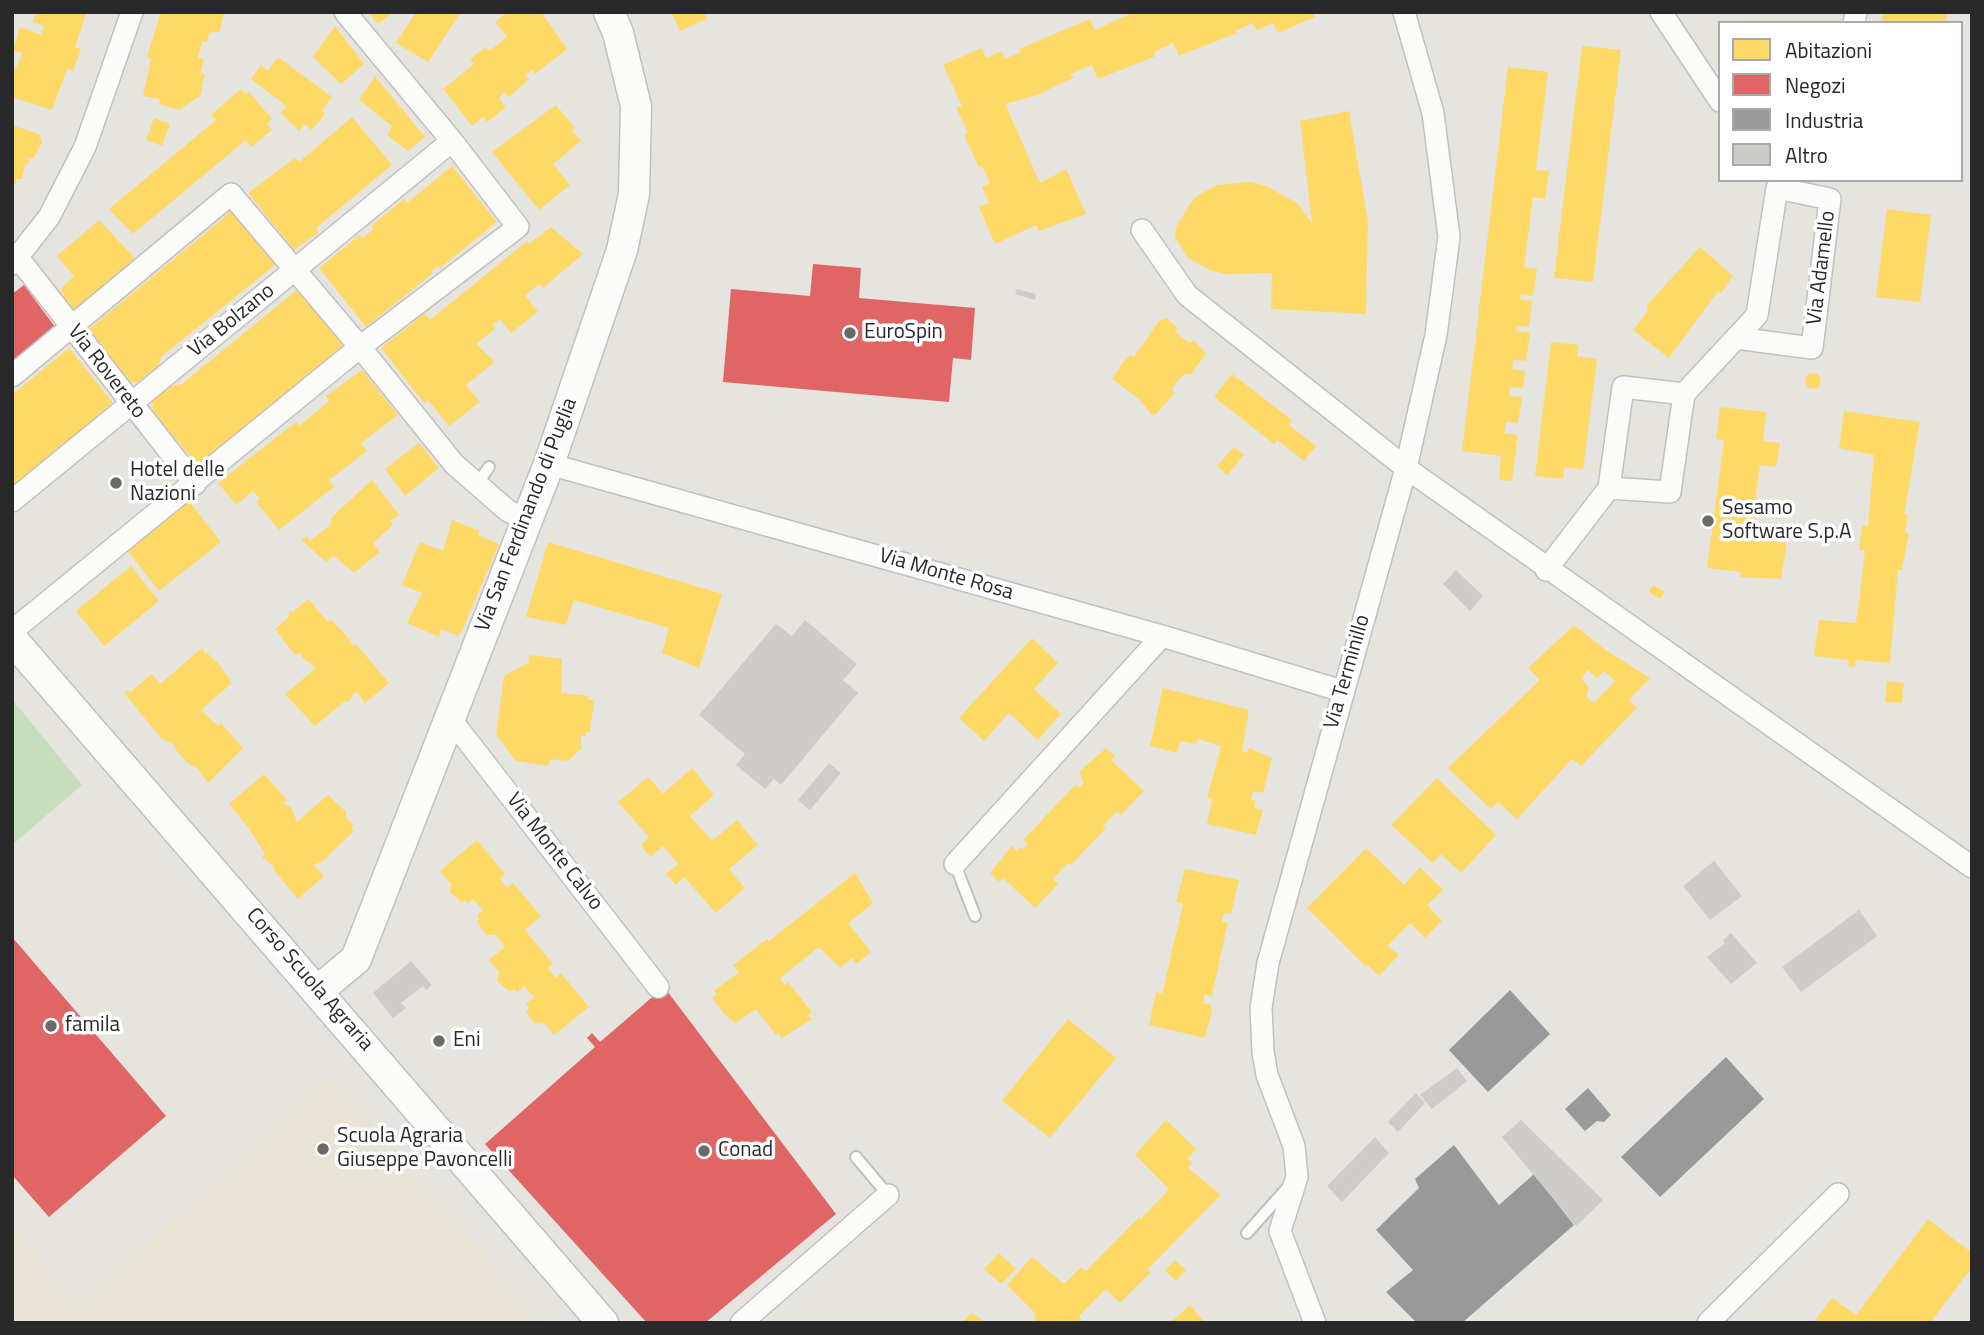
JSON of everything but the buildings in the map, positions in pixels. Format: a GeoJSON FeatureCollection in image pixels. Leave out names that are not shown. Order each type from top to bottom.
{"type":"FeatureCollection","features":[{"type":"Feature","properties":{"kind":"street"},"geometry":{"type":"LineString","coordinates":[[15,261],[49,217],[85,146],[132,12]]}},
{"type":"Feature","properties":{"kind":"street"},"geometry":{"type":"LineString","coordinates":[[12,631],[195,484],[360,346],[517,228],[452,141],[345,12]]}},
{"type":"Feature","properties":{"kind":"street","name":"Via San Ferdinando di Puglia"},"geometry":{"type":"LineString","coordinates":[[319,990],[356,959],[549,464],[622,250],[634,194],[636,106],[618,33],[609,12]]}},
{"type":"Feature","properties":{"kind":"street","name":"Via Terminillo"},"geometry":{"type":"LineString","coordinates":[[1315,1323],[1280,1231],[1297,1177],[1294,1146],[1274,1098],[1263,1052],[1263,986],[1342,691],[1406,468],[1436,335],[1448,237],[1433,113],[1404,12]]}},
{"type":"Feature","properties":{"kind":"street"},"geometry":{"type":"LineString","coordinates":[[1661,12],[1718,97]]}},
{"type":"Feature","properties":{"kind":"street","name":"Via Bolzano"},"geometry":{"type":"LineString","coordinates":[[12,501],[452,141]]}},
{"type":"Feature","properties":{"kind":"street","name":"Via Adamello"},"geometry":{"type":"LineString","coordinates":[[1684,394],[1756,315],[1775,184],[1832,190],[1812,348],[1736,338]]}},
{"type":"Feature","properties":{"kind":"street"},"geometry":{"type":"LineString","coordinates":[[12,376],[231,194],[360,346],[454,464],[483,476],[508,511],[526,519]]}},
{"type":"Feature","properties":{"kind":"street"},"geometry":{"type":"LineString","coordinates":[[1142,230],[1187,295],[1406,468],[1546,570],[1972,867]]}},
{"type":"Feature","properties":{"kind":"street","name":"Via Rovereto"},"geometry":{"type":"LineString","coordinates":[[15,261],[71,327],[195,484]]}},
{"type":"Feature","properties":{"kind":"street"},"geometry":{"type":"LineString","coordinates":[[1546,570],[1609,488],[1623,387],[1684,394],[1670,492],[1609,488]]}},
{"type":"Feature","properties":{"kind":"street","name":"Via Monte Rosa"},"geometry":{"type":"LineString","coordinates":[[549,464],[1162,636],[1342,691]]}},
{"type":"Feature","properties":{"kind":"street"},"geometry":{"type":"LineString","coordinates":[[955,864],[1162,636]]}},
{"type":"Feature","properties":{"kind":"street","name":"Corso Scuola Agraria"},"geometry":{"type":"LineString","coordinates":[[12,639],[319,990],[603,1323]]}},
{"type":"Feature","properties":{"kind":"street","name":"Via Monte Calvo"},"geometry":{"type":"LineString","coordinates":[[449,718],[658,987]]}},
{"type":"Feature","properties":{"kind":"street"},"geometry":{"type":"LineString","coordinates":[[1708,1323],[1838,1194]]}},
{"type":"Feature","properties":{"kind":"street"},"geometry":{"type":"LineString","coordinates":[[741,1323],[888,1195]]}},
{"type":"Feature","properties":{"kind":"lane"},"geometry":{"type":"LineString","coordinates":[[955,864],[975,916]]}},
{"type":"Feature","properties":{"kind":"lane"},"geometry":{"type":"LineString","coordinates":[[856,1157],[888,1195]]}},
{"type":"Feature","properties":{"kind":"lane"},"geometry":{"type":"LineString","coordinates":[[1247,1233],[1297,1177]]}},
{"type":"Feature","properties":{"kind":"shaded area","name":"Scuola Agraria Giuseppe Pavoncelli"},"geometry":{"type":"Polygon","coordinates":[[[332,1074],[543,1323],[12,1323],[12,1225],[80,1305],[332,1074]]]}},
{"type":"Feature","properties":{"kind":"green space"},"geometry":{"type":"Polygon","coordinates":[[[12,699],[82,785],[12,845],[12,699]]]}},
{"type":"Feature","properties":{"kind":"place","name":"EuroSpin"},"geometry":{"type":"Point","coordinates":[850,333]}},
{"type":"Feature","properties":{"kind":"place","name":"Hotel delle Nazioni"},"geometry":{"type":"Point","coordinates":[116,483]}},
{"type":"Feature","properties":{"kind":"place","name":"Sesamo Software S.p.A"},"geometry":{"type":"Point","coordinates":[1708,521]}},
{"type":"Feature","properties":{"kind":"place","name":"famila"},"geometry":{"type":"Point","coordinates":[51,1026]}},
{"type":"Feature","properties":{"kind":"place","name":"Eni"},"geometry":{"type":"Point","coordinates":[439,1041]}},
{"type":"Feature","properties":{"kind":"place","name":"Scuola Agraria Giuseppe Pavoncelli"},"geometry":{"type":"Point","coordinates":[323,1149]}},
{"type":"Feature","properties":{"kind":"place","name":"Conad"},"geometry":{"type":"Point","coordinates":[704,1151]}}]}
